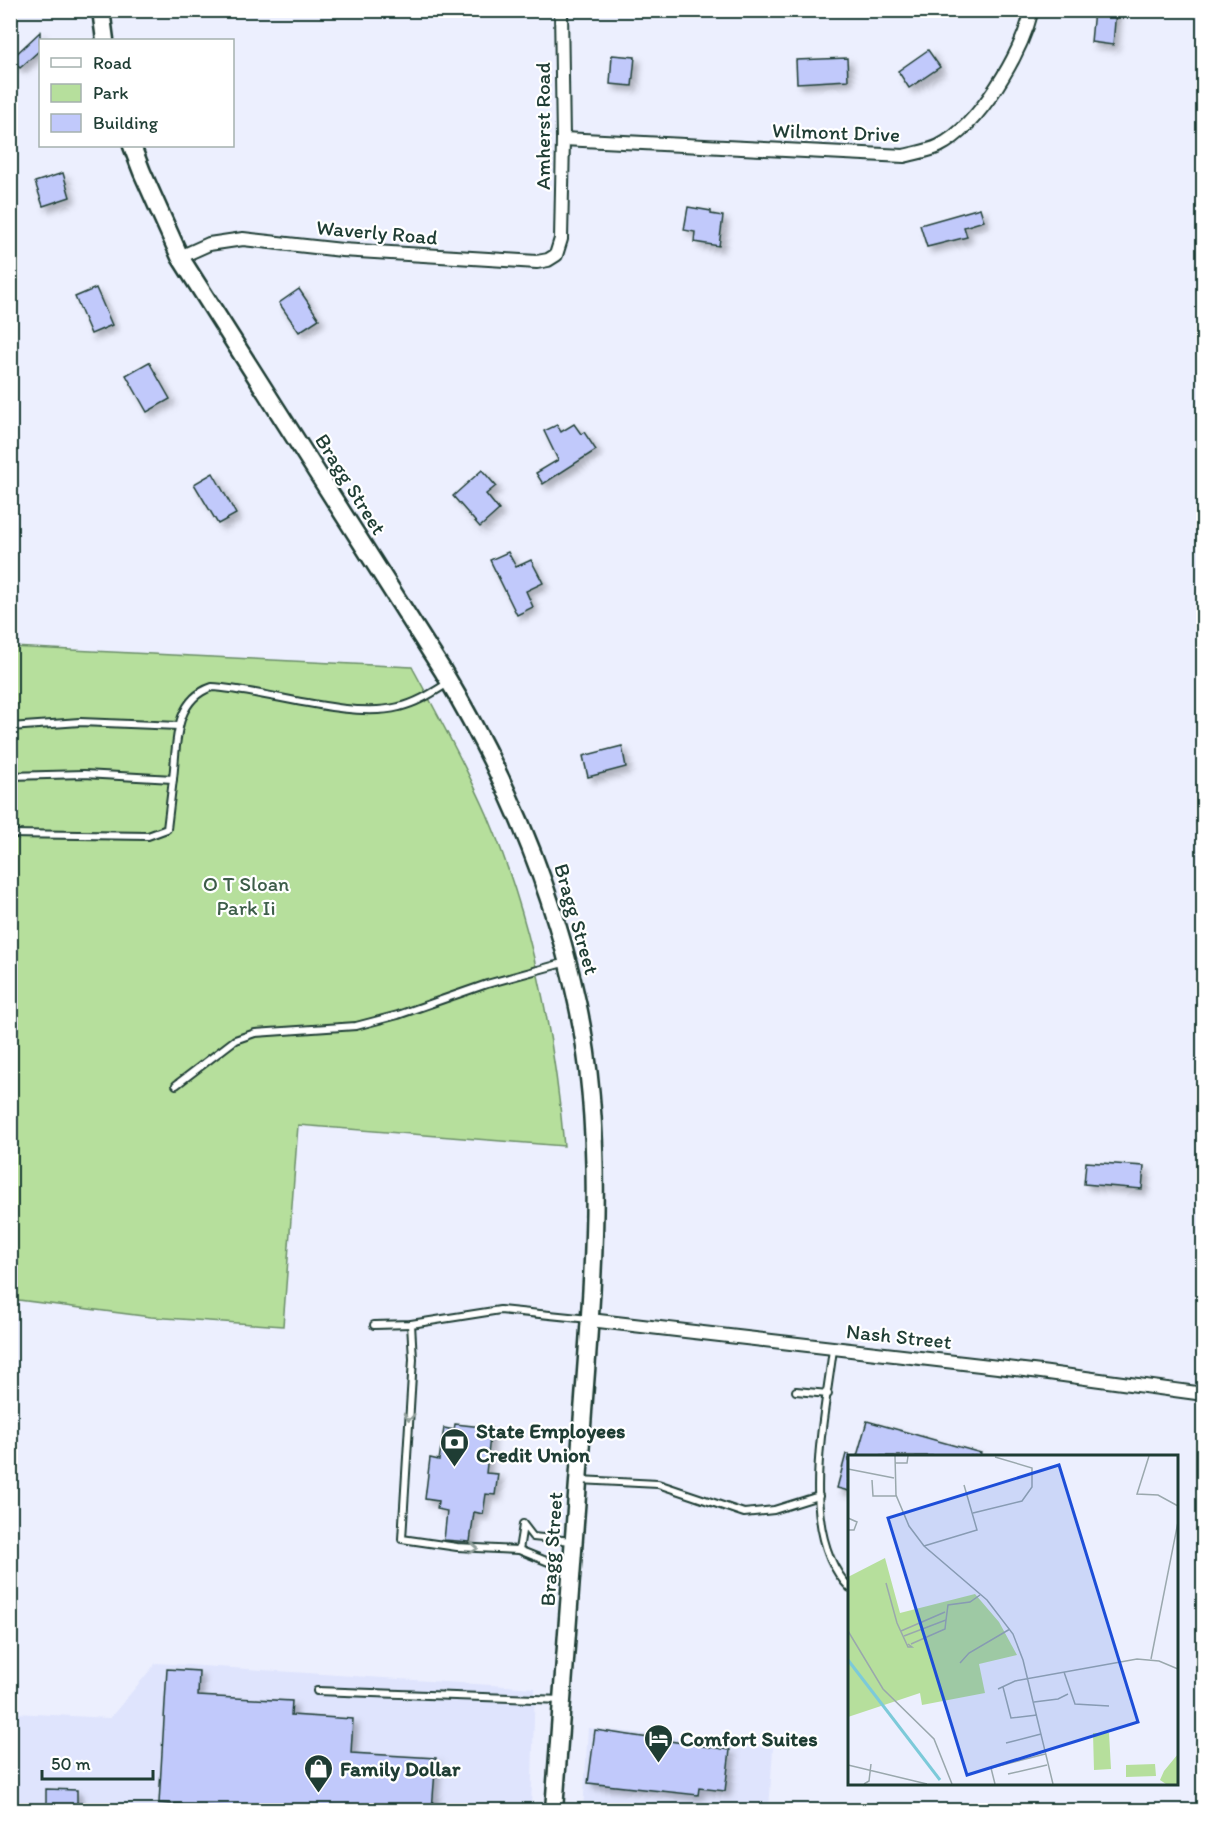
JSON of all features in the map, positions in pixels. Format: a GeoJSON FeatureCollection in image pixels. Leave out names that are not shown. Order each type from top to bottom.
{"type":"FeatureCollection","features":[{"type":"Feature","properties":{"kind":"street"},"geometry":{"type":"LineString","coordinates":[[101,10],[105,39]]}},
{"type":"Feature","properties":{"kind":"street","name":"Wilmont Drive"},"geometry":{"type":"LineString","coordinates":[[563,139],[904,156],[939,146],[968,124],[995,91],[1029,24],[1032,10]]}},
{"type":"Feature","properties":{"kind":"street","name":"Amherst Road"},"geometry":{"type":"LineString","coordinates":[[561,11],[563,139],[561,239]]}},
{"type":"Feature","properties":{"kind":"street","name":"Bragg Street"},"geometry":{"type":"LineString","coordinates":[[132,147],[180,257],[450,682],[478,731],[521,821],[556,918],[578,1004],[593,1131],[595,1192],[590,1320],[554,1810]]}},
{"type":"Feature","properties":{"kind":"street","name":"Waverly Road"},"geometry":{"type":"LineString","coordinates":[[180,257],[209,244],[243,239],[342,250],[537,262],[548,260],[556,255],[561,239]]}},
{"type":"Feature","properties":{"kind":"street","name":"Nash Street"},"geometry":{"type":"LineString","coordinates":[[590,1320],[1041,1372],[1203,1394]]}},
{"type":"Feature","properties":{"kind":"lane"},"geometry":{"type":"LineString","coordinates":[[10,834],[148,836],[167,829],[179,726],[187,705],[198,692],[212,687],[364,710],[397,708],[417,702],[450,682]]}},
{"type":"Feature","properties":{"kind":"lane"},"geometry":{"type":"LineString","coordinates":[[10,727],[80,722],[179,726]]}},
{"type":"Feature","properties":{"kind":"lane"},"geometry":{"type":"LineString","coordinates":[[10,776],[84,774],[173,780]]}},
{"type":"Feature","properties":{"kind":"lane"},"geometry":{"type":"LineString","coordinates":[[177,1085],[235,1040],[255,1033],[356,1026],[398,1015],[487,984],[567,962]]}},
{"type":"Feature","properties":{"kind":"lane"},"geometry":{"type":"LineString","coordinates":[[374,1325],[411,1324],[500,1310],[590,1320]]}},
{"type":"Feature","properties":{"kind":"lane"},"geometry":{"type":"LineString","coordinates":[[411,1324],[413,1359],[402,1539],[457,1547],[519,1550],[572,1571]]}},
{"type":"Feature","properties":{"kind":"lane"},"geometry":{"type":"LineString","coordinates":[[833,1349],[819,1496],[820,1522],[827,1551],[840,1578],[848,1587]]}},
{"type":"Feature","properties":{"kind":"lane"},"geometry":{"type":"LineString","coordinates":[[796,1391],[828,1394]]}},
{"type":"Feature","properties":{"kind":"lane"},"geometry":{"type":"LineString","coordinates":[[578,1480],[658,1484],[744,1513],[774,1510],[819,1496]]}},
{"type":"Feature","properties":{"kind":"lane"},"geometry":{"type":"LineString","coordinates":[[519,1550],[523,1524],[533,1537],[574,1541]]}},
{"type":"Feature","properties":{"kind":"lane"},"geometry":{"type":"LineString","coordinates":[[317,1691],[562,1700]]}},
{"type":"Feature","properties":{"kind":"shaded area"},"geometry":{"type":"Polygon","coordinates":[[[11,1651],[14,1651],[15,1713],[110,1718],[156,1663],[535,1688],[531,1810],[11,1810],[11,1651]]]}},
{"type":"Feature","properties":{"kind":"shaded area"},"geometry":{"type":"Polygon","coordinates":[[[588,1728],[773,1748],[769,1810],[583,1810],[588,1728]]]}},
{"type":"Feature","properties":{"kind":"green space","name":"O T Sloan Park Ii"},"geometry":{"type":"Polygon","coordinates":[[[11,647],[412,667],[479,795],[503,853],[528,935],[547,1019],[564,1146],[298,1125],[283,1326],[151,1317],[11,1299],[11,647]]]}},
{"type":"Feature","properties":{"kind":"building"},"geometry":{"type":"Polygon","coordinates":[[[1094,10],[1116,10],[1113,45],[1091,42],[1094,10]]]}},
{"type":"Feature","properties":{"kind":"building"},"geometry":{"type":"Polygon","coordinates":[[[40,32],[39,51],[20,68],[11,59],[40,32]]]}},
{"type":"Feature","properties":{"kind":"building"},"geometry":{"type":"Polygon","coordinates":[[[928,50],[940,67],[909,88],[898,71],[928,50]]]}},
{"type":"Feature","properties":{"kind":"building"},"geometry":{"type":"Polygon","coordinates":[[[612,55],[635,57],[632,86],[610,84],[612,55]]]}},
{"type":"Feature","properties":{"kind":"building"},"geometry":{"type":"Polygon","coordinates":[[[847,58],[848,80],[797,83],[796,60],[847,58]]]}},
{"type":"Feature","properties":{"kind":"building"},"geometry":{"type":"Polygon","coordinates":[[[63,173],[70,197],[43,206],[35,182],[63,173]]]}},
{"type":"Feature","properties":{"kind":"building"},"geometry":{"type":"Polygon","coordinates":[[[688,207],[711,211],[711,214],[723,216],[719,246],[694,242],[695,232],[684,230],[688,207]]]}},
{"type":"Feature","properties":{"kind":"building"},"geometry":{"type":"Polygon","coordinates":[[[980,208],[984,221],[964,227],[967,237],[927,247],[920,225],[980,208]]]}},
{"type":"Feature","properties":{"kind":"building"},"geometry":{"type":"Polygon","coordinates":[[[96,288],[112,325],[91,334],[75,297],[96,288]]]}},
{"type":"Feature","properties":{"kind":"building"},"geometry":{"type":"Polygon","coordinates":[[[299,289],[319,319],[299,332],[279,303],[299,289]]]}},
{"type":"Feature","properties":{"kind":"building"},"geometry":{"type":"Polygon","coordinates":[[[149,362],[170,399],[147,412],[126,375],[149,362]]]}},
{"type":"Feature","properties":{"kind":"building"},"geometry":{"type":"Polygon","coordinates":[[[574,424],[581,434],[584,432],[596,450],[543,484],[536,473],[558,460],[544,431],[557,425],[561,432],[574,424]]]}},
{"type":"Feature","properties":{"kind":"building"},"geometry":{"type":"Polygon","coordinates":[[[482,470],[496,486],[486,494],[499,510],[480,527],[453,496],[482,470]]]}},
{"type":"Feature","properties":{"kind":"building"},"geometry":{"type":"Polygon","coordinates":[[[213,473],[236,514],[218,524],[194,484],[213,473]]]}},
{"type":"Feature","properties":{"kind":"building"},"geometry":{"type":"Polygon","coordinates":[[[508,552],[516,567],[531,560],[543,583],[526,591],[533,607],[517,615],[490,560],[508,552]]]}},
{"type":"Feature","properties":{"kind":"building"},"geometry":{"type":"Polygon","coordinates":[[[622,746],[626,767],[588,777],[583,756],[622,746]]]}},
{"type":"Feature","properties":{"kind":"building"},"geometry":{"type":"Polygon","coordinates":[[[1086,1162],[1144,1166],[1142,1189],[1084,1184],[1086,1162]]]}},
{"type":"Feature","properties":{"kind":"building"},"geometry":{"type":"Polygon","coordinates":[[[867,1421],[981,1453],[980,1455],[857,1455],[867,1421]]]}},
{"type":"Feature","properties":{"kind":"building"},"geometry":{"type":"Polygon","coordinates":[[[455,1424],[491,1428],[486,1473],[498,1474],[495,1495],[486,1494],[483,1514],[474,1512],[470,1542],[444,1540],[447,1511],[437,1509],[438,1501],[425,1499],[430,1458],[439,1460],[444,1428],[454,1430],[455,1424]]]}},
{"type":"Feature","properties":{"kind":"building"},"geometry":{"type":"Polygon","coordinates":[[[846,1454],[849,1454],[848,1491],[837,1488],[846,1454]]]}},
{"type":"Feature","properties":{"kind":"building"},"geometry":{"type":"Polygon","coordinates":[[[167,1669],[199,1671],[198,1696],[292,1701],[291,1715],[353,1719],[351,1753],[436,1758],[432,1810],[280,1810],[159,1803],[167,1669]]]}},
{"type":"Feature","properties":{"kind":"building","name":"Comfort Suites"},"geometry":{"type":"Polygon","coordinates":[[[595,1730],[730,1750],[725,1791],[699,1788],[698,1795],[588,1783],[595,1730]]]}},
{"type":"Feature","properties":{"kind":"building"},"geometry":{"type":"Polygon","coordinates":[[[46,1789],[77,1790],[77,1810],[46,1810],[46,1789]]]}},
{"type":"Feature","properties":{"kind":"place","name":"State Employees Credit Union"},"geometry":{"type":"Point","coordinates":[455,1468]}},
{"type":"Feature","properties":{"kind":"place","name":"Comfort Suites"},"geometry":{"type":"Point","coordinates":[659,1764]}},
{"type":"Feature","properties":{"kind":"place","name":"Family Dollar"},"geometry":{"type":"Point","coordinates":[319,1794]}}]}
